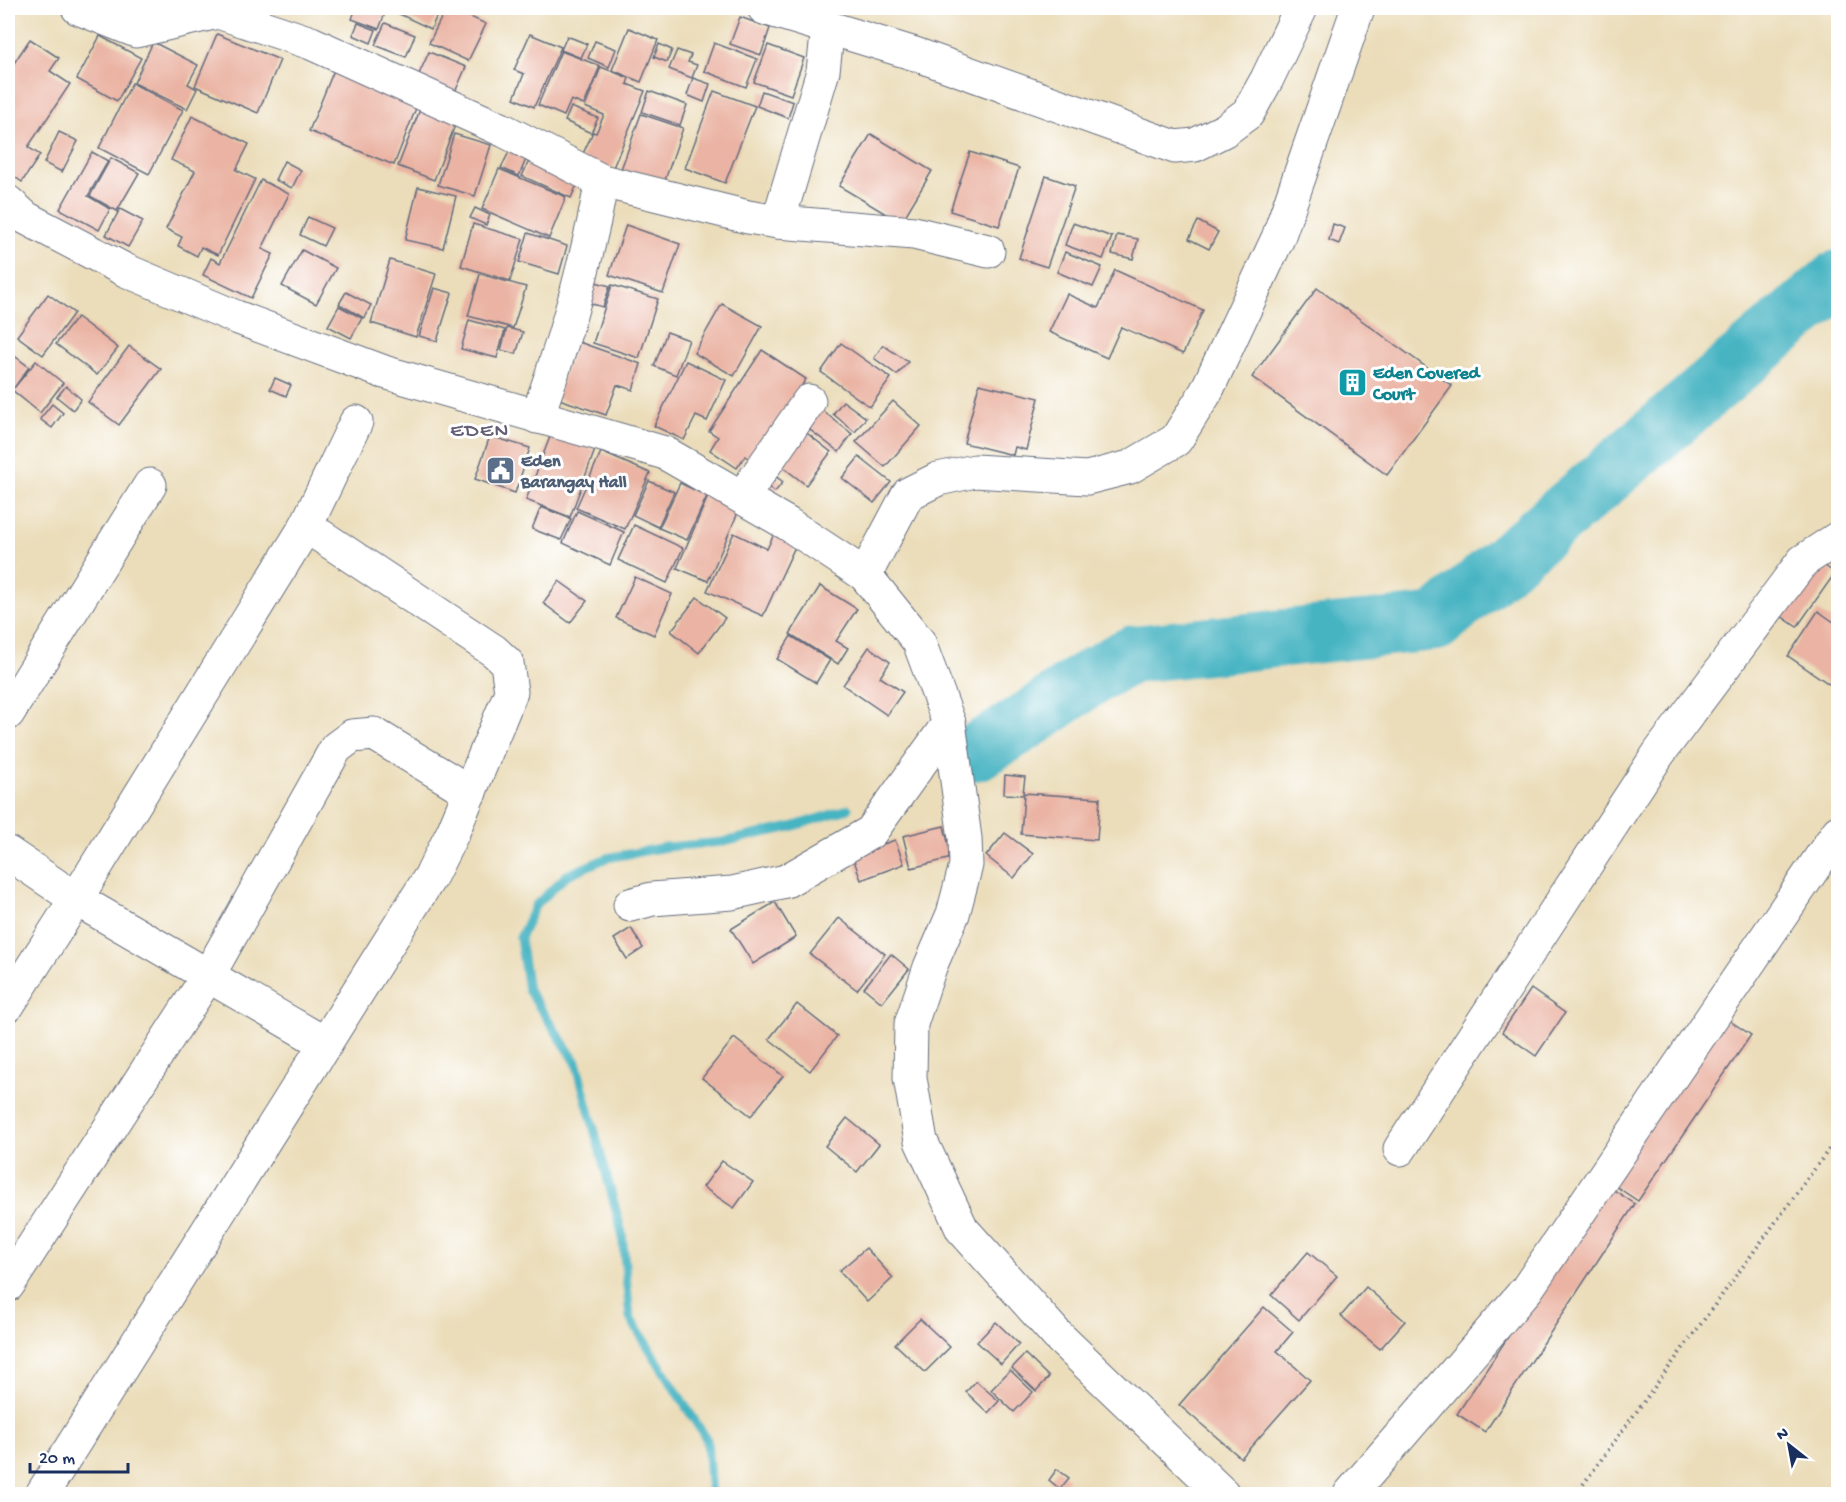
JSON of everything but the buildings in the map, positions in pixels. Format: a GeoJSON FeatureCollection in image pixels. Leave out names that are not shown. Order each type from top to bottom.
{"type":"FeatureCollection","features":[{"type":"Feature","properties":{"kind":"street"},"geometry":{"type":"LineString","coordinates":[[78,8],[136,31],[218,12],[310,43],[505,131],[602,182],[748,217],[778,222],[914,232],[988,251]]}},
{"type":"Feature","properties":{"kind":"street"},"geometry":{"type":"LineString","coordinates":[[764,8],[915,54],[1175,147],[1195,145],[1225,130],[1248,113],[1301,8]]}},
{"type":"Feature","properties":{"kind":"street"},"geometry":{"type":"LineString","coordinates":[[865,575],[908,494],[938,479],[975,471],[1087,478],[1130,467],[1176,440],[1206,392],[1278,238],[1358,8]]}},
{"type":"Feature","properties":{"kind":"street"},"geometry":{"type":"LineString","coordinates":[[778,222],[823,71],[828,27]]}},
{"type":"Feature","properties":{"kind":"street"},"geometry":{"type":"LineString","coordinates":[[537,417],[553,371],[591,240],[602,182]]}},
{"type":"Feature","properties":{"kind":"street"},"geometry":{"type":"LineString","coordinates":[[8,202],[26,218],[125,270],[236,317],[384,372],[665,453],[743,496],[865,575],[919,642],[949,723],[964,838],[966,865],[953,914],[930,967],[911,1024],[910,1078],[921,1141],[962,1229],[1057,1335],[1222,1494]]}},
{"type":"Feature","properties":{"kind":"street"},"geometry":{"type":"LineString","coordinates":[[743,496],[809,401]]}},
{"type":"Feature","properties":{"kind":"street"},"geometry":{"type":"LineString","coordinates":[[8,1005],[306,526],[356,422]]}},
{"type":"Feature","properties":{"kind":"street"},"geometry":{"type":"LineString","coordinates":[[8,713],[16,679],[150,485]]}},
{"type":"Feature","properties":{"kind":"street"},"geometry":{"type":"LineString","coordinates":[[42,1494],[432,874],[453,832],[511,692],[507,663],[494,651],[306,526]]}},
{"type":"Feature","properties":{"kind":"street"},"geometry":{"type":"LineString","coordinates":[[1400,1149],[1659,753],[1803,561],[1839,538]]}},
{"type":"Feature","properties":{"kind":"street"},"geometry":{"type":"LineString","coordinates":[[630,905],[652,899],[732,893],[786,881],[871,832],[949,723]]}},
{"type":"Feature","properties":{"kind":"street"},"geometry":{"type":"LineString","coordinates":[[8,1285],[208,976],[336,748],[352,736],[374,734],[470,792]]}},
{"type":"Feature","properties":{"kind":"street"},"geometry":{"type":"LineString","coordinates":[[1350,1494],[1527,1289],[1839,832]]}},
{"type":"Feature","properties":{"kind":"street"},"geometry":{"type":"LineString","coordinates":[[8,853],[76,899],[326,1044]]}},
{"type":"Feature","properties":{"kind":"path"},"geometry":{"type":"LineString","coordinates":[[1576,1494],[1839,1137]]}},
{"type":"Feature","properties":{"kind":"waterway"},"geometry":{"type":"LineString","coordinates":[[976,752],[1097,674],[1134,654],[1436,622],[1838,279]]}},
{"type":"Feature","properties":{"kind":"waterway"},"geometry":{"type":"LineString","coordinates":[[711,1494],[707,1440],[630,1318],[622,1233],[576,1062],[528,990],[520,938],[535,906],[567,875],[607,858],[666,847],[723,842],[791,827],[848,809]]}},
{"type":"Feature","properties":{"kind":"place","name":"Eden Covered Court"},"geometry":{"type":"Point","coordinates":[1352,382]}},
{"type":"Feature","properties":{"kind":"place","name":"Eden Barangay Hall"},"geometry":{"type":"Point","coordinates":[500,470]}},
{"type":"Feature","properties":{"kind":"district","name":"EDEN"},"geometry":{"type":"Point","coordinates":[480,429]}}]}
